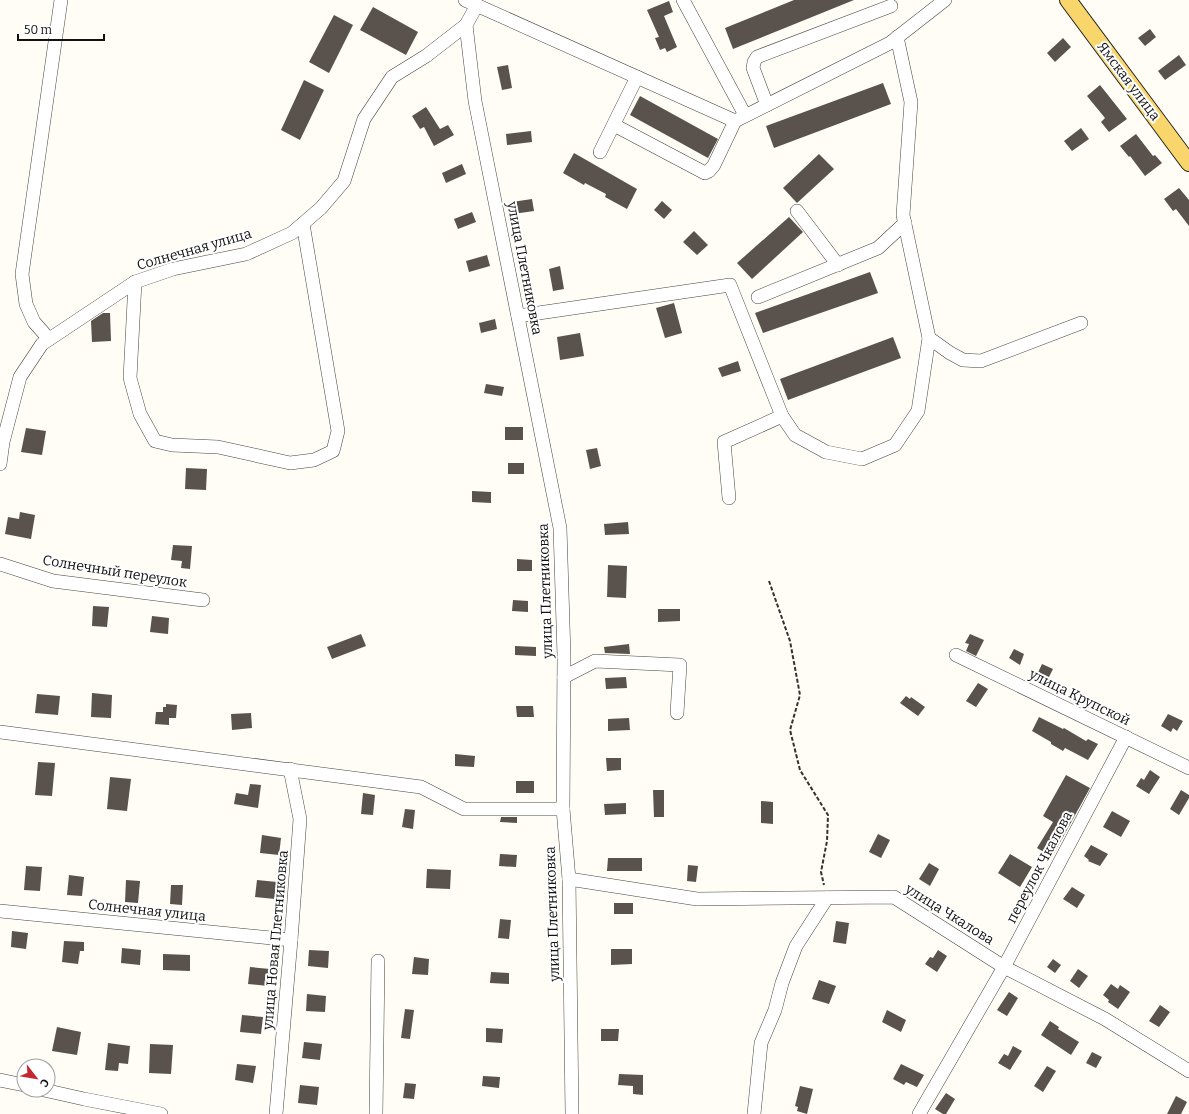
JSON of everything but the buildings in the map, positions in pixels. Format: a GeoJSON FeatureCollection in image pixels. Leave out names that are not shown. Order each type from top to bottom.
{"type":"FeatureCollection","features":[{"type":"Feature","properties":{"kind":"main road","name":"Ямская улица"},"geometry":{"type":"LineString","coordinates":[[1073,2],[1189,163]]}},
{"type":"Feature","properties":{"kind":"street"},"geometry":{"type":"LineString","coordinates":[[49,340],[34,322],[26,304],[22,274],[61,0]]}},
{"type":"Feature","properties":{"kind":"street"},"geometry":{"type":"LineString","coordinates":[[683,0],[740,118]]}},
{"type":"Feature","properties":{"kind":"street"},"geometry":{"type":"LineString","coordinates":[[614,125],[705,173],[714,165],[740,118],[890,43],[945,0]]}},
{"type":"Feature","properties":{"kind":"street"},"geometry":{"type":"LineString","coordinates":[[466,25],[471,2],[637,77],[740,118]]}},
{"type":"Feature","properties":{"kind":"street"},"geometry":{"type":"LineString","coordinates":[[767,104],[753,68],[757,57],[891,6]]}},
{"type":"Feature","properties":{"kind":"street","name":"Солнечная улица"},"geometry":{"type":"LineString","coordinates":[[0,464],[3,442],[20,377],[42,344],[135,282],[173,269],[246,254],[292,233],[321,208],[344,182],[364,119],[392,77],[426,56],[466,25]]}},
{"type":"Feature","properties":{"kind":"street","name":"улица Плетниковка"},"geometry":{"type":"LineString","coordinates":[[466,25],[475,101],[560,528],[564,677],[563,809],[569,879],[572,1114]]}},
{"type":"Feature","properties":{"kind":"street"},"geometry":{"type":"LineString","coordinates":[[518,316],[730,285],[782,416],[795,435],[826,452],[862,459],[895,445],[918,411],[929,338],[903,215],[911,102],[897,38]]}},
{"type":"Feature","properties":{"kind":"street"},"geometry":{"type":"LineString","coordinates":[[600,152],[637,77]]}},
{"type":"Feature","properties":{"kind":"street"},"geometry":{"type":"LineString","coordinates":[[797,211],[838,264]]}},
{"type":"Feature","properties":{"kind":"street"},"geometry":{"type":"LineString","coordinates":[[758,297],[878,248],[905,223]]}},
{"type":"Feature","properties":{"kind":"street"},"geometry":{"type":"LineString","coordinates":[[135,282],[130,378],[140,414],[155,441],[172,444],[218,447],[290,463],[314,460],[333,451],[338,431],[302,224]]}},
{"type":"Feature","properties":{"kind":"street"},"geometry":{"type":"LineString","coordinates":[[929,338],[963,360],[981,362],[1081,323]]}},
{"type":"Feature","properties":{"kind":"street"},"geometry":{"type":"LineString","coordinates":[[729,498],[724,442],[782,416]]}},
{"type":"Feature","properties":{"kind":"street","name":"Солнечный переулок"},"geometry":{"type":"LineString","coordinates":[[0,564],[53,581],[203,600]]}},
{"type":"Feature","properties":{"kind":"street","name":"улица Крупской"},"geometry":{"type":"LineString","coordinates":[[956,655],[1189,768]]}},
{"type":"Feature","properties":{"kind":"street"},"geometry":{"type":"LineString","coordinates":[[564,677],[595,661],[680,665],[677,714]]}},
{"type":"Feature","properties":{"kind":"street"},"geometry":{"type":"LineString","coordinates":[[0,732],[421,787],[464,809],[563,809]]}},
{"type":"Feature","properties":{"kind":"street","name":"переулок Чкалова"},"geometry":{"type":"LineString","coordinates":[[919,1114],[1004,967],[1126,737]]}},
{"type":"Feature","properties":{"kind":"street","name":"улица Новая Плетниковка"},"geometry":{"type":"LineString","coordinates":[[276,1114],[292,940],[300,819],[290,769]]}},
{"type":"Feature","properties":{"kind":"street","name":"улица Чкалова"},"geometry":{"type":"LineString","coordinates":[[569,879],[696,899],[894,897],[1004,967],[1104,1020],[1189,1071]]}},
{"type":"Feature","properties":{"kind":"street"},"geometry":{"type":"LineString","coordinates":[[754,1114],[761,1043],[796,946],[827,898]]}},
{"type":"Feature","properties":{"kind":"street","name":"Солнечная улица"},"geometry":{"type":"LineString","coordinates":[[0,910],[292,940]]}},
{"type":"Feature","properties":{"kind":"street"},"geometry":{"type":"LineString","coordinates":[[376,1114],[378,961]]}},
{"type":"Feature","properties":{"kind":"street"},"geometry":{"type":"LineString","coordinates":[[0,1080],[16,1083]]}},
{"type":"Feature","properties":{"kind":"street"},"geometry":{"type":"LineString","coordinates":[[56,1093],[161,1114]]}},
{"type":"Feature","properties":{"kind":"path"},"geometry":{"type":"LineString","coordinates":[[769,581],[790,641],[800,695],[790,730],[796,756],[800,770],[828,815],[827,841],[821,872],[827,898]]}}]}
